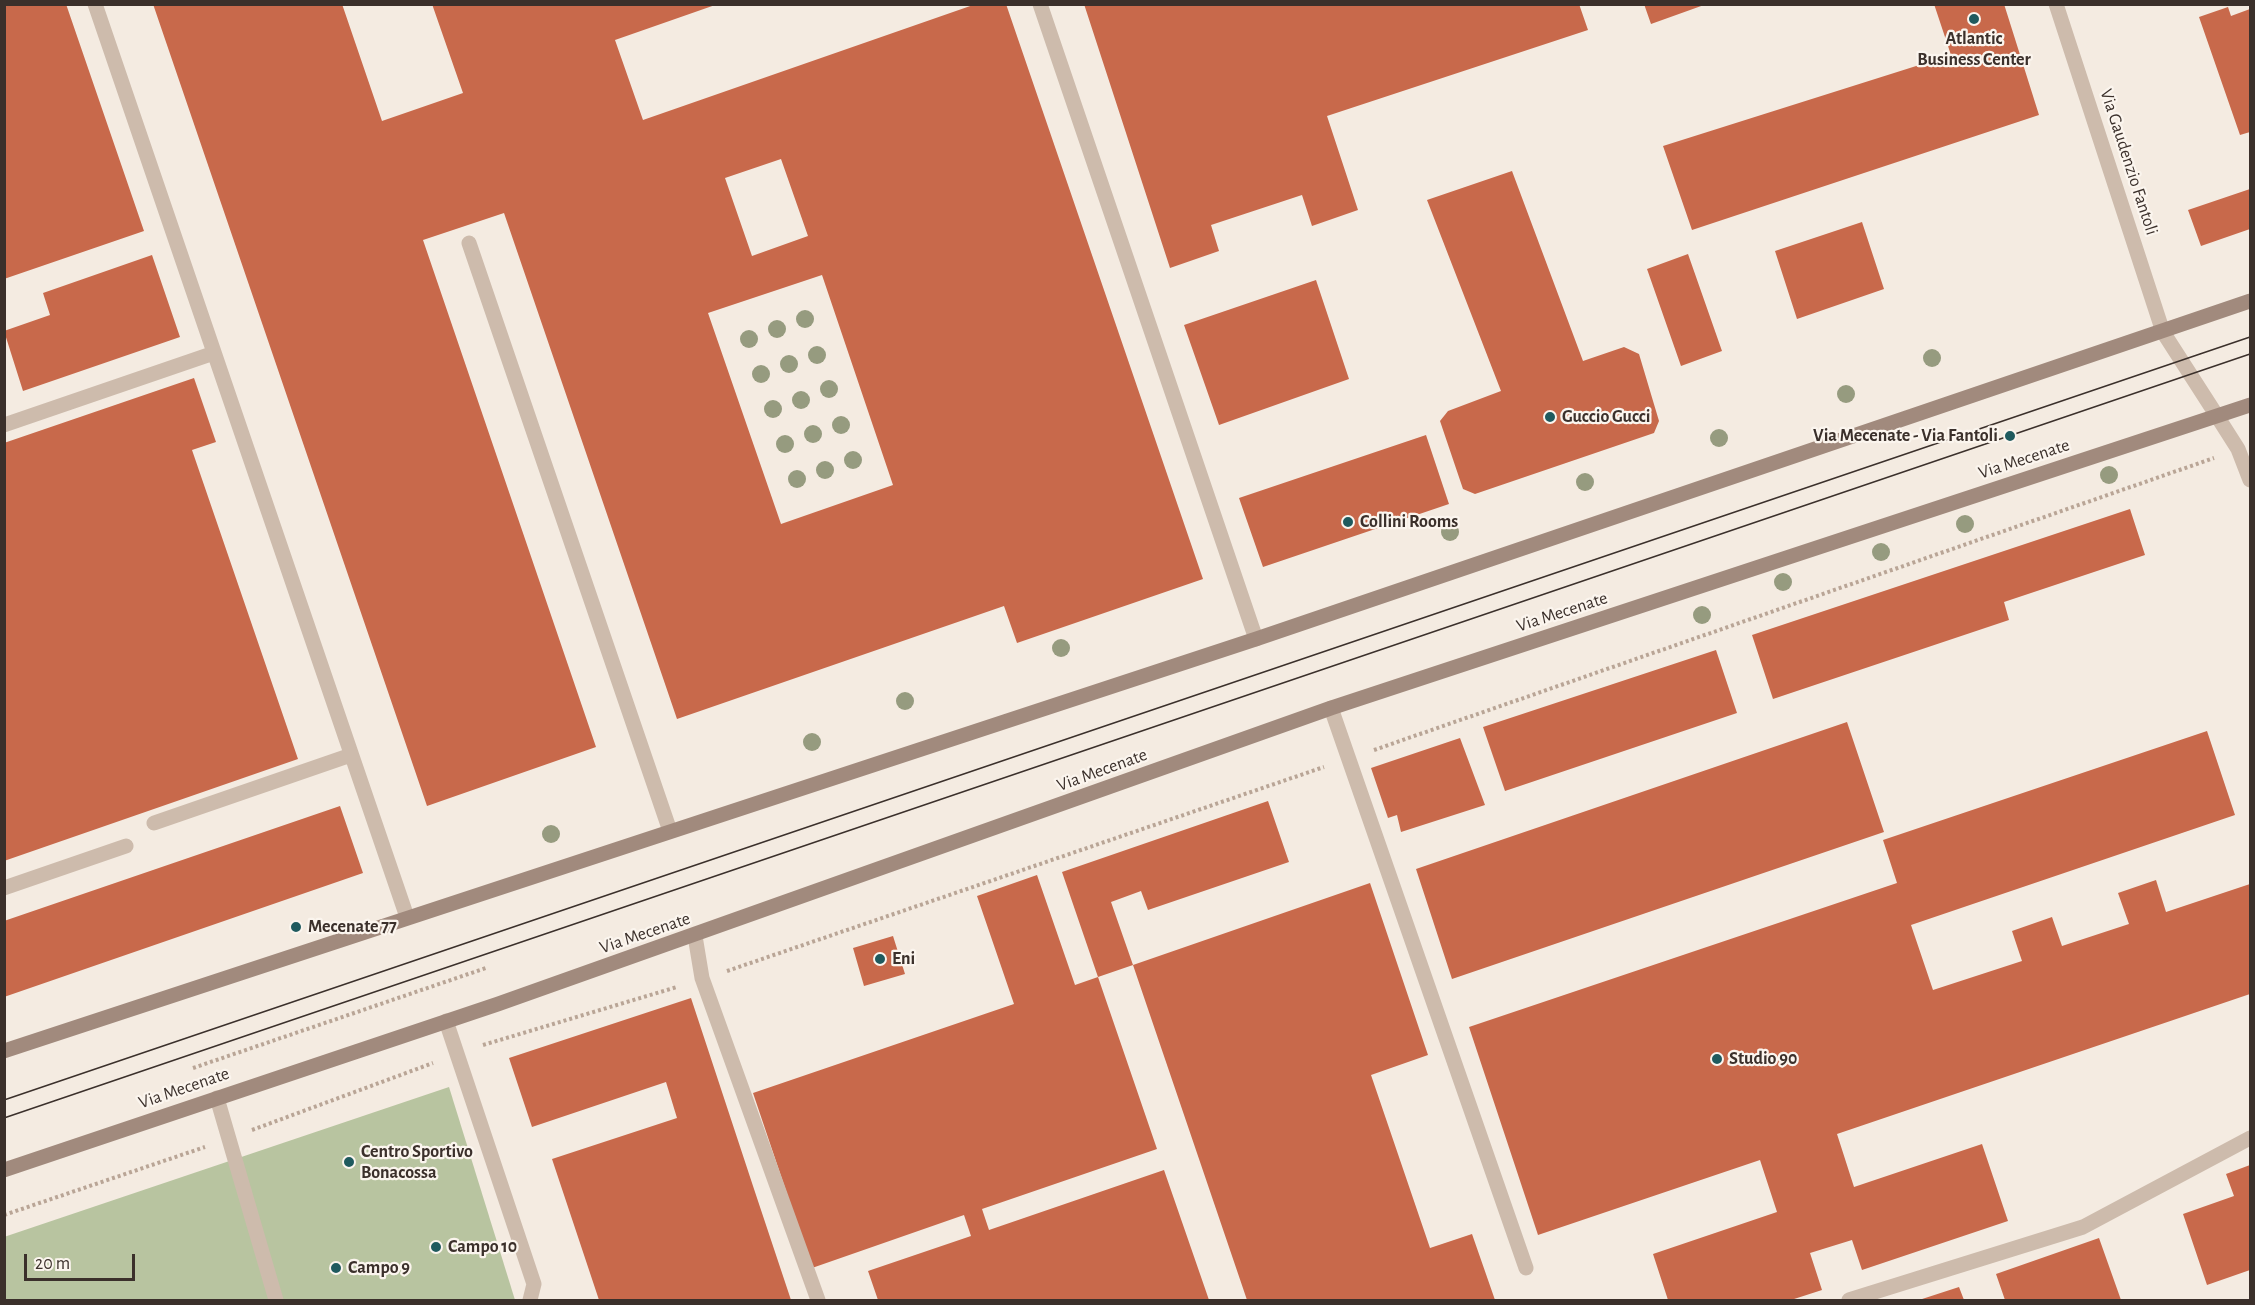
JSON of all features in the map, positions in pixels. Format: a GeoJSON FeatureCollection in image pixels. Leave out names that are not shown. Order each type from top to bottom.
{"type":"FeatureCollection","features":[{"type":"Feature","properties":{"kind":"main road"},"geometry":{"type":"LineString","coordinates":[[4,1051],[1256,639],[2250,301]]}},
{"type":"Feature","properties":{"kind":"main road","name":"Via Mecenate"},"geometry":{"type":"LineString","coordinates":[[4,1170],[695,936],[1331,708],[2250,405]]}},
{"type":"Feature","properties":{"kind":"street"},"geometry":{"type":"LineString","coordinates":[[95,4],[407,917]]}},
{"type":"Feature","properties":{"kind":"street"},"geometry":{"type":"LineString","coordinates":[[1040,4],[1256,639]]}},
{"type":"Feature","properties":{"kind":"street","name":"Via Gaudenzio Fantoli"},"geometry":{"type":"LineString","coordinates":[[2056,4],[2163,332]]}},
{"type":"Feature","properties":{"kind":"street"},"geometry":{"type":"LineString","coordinates":[[469,243],[670,831]]}},
{"type":"Feature","properties":{"kind":"street"},"geometry":{"type":"LineString","coordinates":[[2163,332],[2238,449],[2250,480]]}},
{"type":"Feature","properties":{"kind":"street"},"geometry":{"type":"LineString","coordinates":[[4,425],[214,352]]}},
{"type":"Feature","properties":{"kind":"street"},"geometry":{"type":"LineString","coordinates":[[1331,708],[1526,1268]]}},
{"type":"Feature","properties":{"kind":"street"},"geometry":{"type":"LineString","coordinates":[[154,823],[351,755]]}},
{"type":"Feature","properties":{"kind":"street"},"geometry":{"type":"LineString","coordinates":[[4,888],[126,846]]}},
{"type":"Feature","properties":{"kind":"street"},"geometry":{"type":"LineString","coordinates":[[695,936],[702,978],[818,1300]]}},
{"type":"Feature","properties":{"kind":"street"},"geometry":{"type":"LineString","coordinates":[[447,1021],[534,1284],[530,1300]]}},
{"type":"Feature","properties":{"kind":"street"},"geometry":{"type":"LineString","coordinates":[[217,1098],[276,1300]]}},
{"type":"Feature","properties":{"kind":"street"},"geometry":{"type":"LineString","coordinates":[[1849,1300],[2083,1227],[2250,1138]]}},
{"type":"Feature","properties":{"kind":"path"},"geometry":{"type":"LineString","coordinates":[[1373,750],[2211,460]]}},
{"type":"Feature","properties":{"kind":"path"},"geometry":{"type":"LineString","coordinates":[[717,974],[1327,766]]}},
{"type":"Feature","properties":{"kind":"path"},"geometry":{"type":"LineString","coordinates":[[193,1068],[486,968]]}},
{"type":"Feature","properties":{"kind":"path"},"geometry":{"type":"LineString","coordinates":[[478,1046],[688,983]]}},
{"type":"Feature","properties":{"kind":"green space","name":"Centro Sportivo Bonacossa"},"geometry":{"type":"Polygon","coordinates":[[[449,1087],[515,1300],[5,1300],[4,1237],[449,1087]]]}},
{"type":"Feature","properties":{"kind":"building"},"geometry":{"type":"Polygon","coordinates":[[[4,4],[66,4],[144,231],[4,279],[4,4]]]}},
{"type":"Feature","properties":{"kind":"building"},"geometry":{"type":"Polygon","coordinates":[[[153,4],[342,4],[382,121],[463,93],[432,4],[718,4],[615,40],[643,120],[976,4],[1006,4],[1203,579],[1017,643],[1004,606],[677,719],[504,213],[423,240],[596,747],[427,806],[153,4]],[[781,159],[725,178],[752,256],[808,236],[781,159]],[[822,275],[708,313],[781,524],[893,485],[822,275]]]}},
{"type":"Feature","properties":{"kind":"building"},"geometry":{"type":"Polygon","coordinates":[[[1084,4],[1579,4],[1588,30],[1327,116],[1358,210],[1312,226],[1302,195],[1211,225],[1219,251],[1170,268],[1084,4]]]}},
{"type":"Feature","properties":{"kind":"building"},"geometry":{"type":"Polygon","coordinates":[[[1644,4],[1704,4],[1704,5],[1651,24],[1644,4]]]}},
{"type":"Feature","properties":{"kind":"building"},"geometry":{"type":"Polygon","coordinates":[[[1934,4],[2004,4],[2039,115],[1692,230],[1663,146],[1951,55],[1934,4]]]}},
{"type":"Feature","properties":{"kind":"building"},"geometry":{"type":"Polygon","coordinates":[[[2228,7],[2231,16],[2250,9],[2250,132],[2240,135],[2199,17],[2228,7]]]}},
{"type":"Feature","properties":{"kind":"building"},"geometry":{"type":"Polygon","coordinates":[[[1512,171],[1583,361],[1624,347],[1639,354],[1659,421],[1654,433],[1475,494],[1463,489],[1440,421],[1448,411],[1501,391],[1427,200],[1512,171]]]}},
{"type":"Feature","properties":{"kind":"building"},"geometry":{"type":"Polygon","coordinates":[[[2250,189],[2250,229],[2201,246],[2188,210],[2250,189]]]}},
{"type":"Feature","properties":{"kind":"building"},"geometry":{"type":"Polygon","coordinates":[[[1862,222],[1884,289],[1797,319],[1775,251],[1862,222]]]}},
{"type":"Feature","properties":{"kind":"building"},"geometry":{"type":"Polygon","coordinates":[[[1688,254],[1722,351],[1681,366],[1647,269],[1688,254]]]}},
{"type":"Feature","properties":{"kind":"building"},"geometry":{"type":"Polygon","coordinates":[[[152,255],[180,337],[23,391],[4,331],[50,315],[43,293],[152,255]]]}},
{"type":"Feature","properties":{"kind":"building"},"geometry":{"type":"Polygon","coordinates":[[[1316,280],[1349,379],[1219,425],[1184,325],[1316,280]]]}},
{"type":"Feature","properties":{"kind":"building"},"geometry":{"type":"Polygon","coordinates":[[[194,378],[216,442],[192,450],[298,759],[4,861],[4,443],[194,378]]]}},
{"type":"Feature","properties":{"kind":"building"},"geometry":{"type":"Polygon","coordinates":[[[1426,435],[1449,504],[1263,567],[1239,498],[1426,435]]]}},
{"type":"Feature","properties":{"kind":"building"},"geometry":{"type":"Polygon","coordinates":[[[2130,509],[2145,555],[2004,602],[2009,620],[1773,699],[1752,635],[2130,509]]]}},
{"type":"Feature","properties":{"kind":"building"},"geometry":{"type":"Polygon","coordinates":[[[1716,650],[1737,713],[1505,791],[1483,727],[1716,650]]]}},
{"type":"Feature","properties":{"kind":"building"},"geometry":{"type":"Polygon","coordinates":[[[1847,722],[1884,832],[1452,979],[1416,869],[1847,722]]]}},
{"type":"Feature","properties":{"kind":"building"},"geometry":{"type":"Polygon","coordinates":[[[2207,731],[2235,815],[1911,925],[1933,990],[2022,961],[2012,931],[2052,917],[2062,946],[2129,924],[2118,893],[2156,880],[2166,912],[2250,884],[2250,994],[1837,1134],[1854,1187],[1982,1144],[2008,1221],[1862,1270],[1852,1240],[1810,1253],[1822,1290],[1791,1300],[1668,1300],[1653,1254],[1777,1212],[1760,1160],[1538,1235],[1469,1027],[1897,883],[1883,840],[2207,731]]]}},
{"type":"Feature","properties":{"kind":"building"},"geometry":{"type":"Polygon","coordinates":[[[1460,738],[1485,805],[1401,832],[1397,815],[1388,818],[1371,768],[1460,738]]]}},
{"type":"Feature","properties":{"kind":"building"},"geometry":{"type":"Polygon","coordinates":[[[1268,801],[1289,862],[1148,910],[1141,891],[1111,902],[1133,965],[1098,977],[1062,872],[1268,801]]]}},
{"type":"Feature","properties":{"kind":"building"},"geometry":{"type":"Polygon","coordinates":[[[340,806],[363,873],[4,997],[4,921],[340,806]]]}},
{"type":"Feature","properties":{"kind":"building"},"geometry":{"type":"Polygon","coordinates":[[[1037,875],[1075,985],[1098,977],[1157,1149],[982,1209],[989,1230],[1164,1170],[1209,1300],[878,1300],[868,1271],[971,1236],[964,1215],[812,1268],[753,1093],[1014,1004],[977,896],[1037,875]]]}},
{"type":"Feature","properties":{"kind":"building"},"geometry":{"type":"Polygon","coordinates":[[[1370,883],[1428,1055],[1371,1075],[1430,1248],[1472,1234],[1495,1300],[1247,1300],[1133,965],[1370,883]]]}},
{"type":"Feature","properties":{"kind":"building"},"geometry":{"type":"Polygon","coordinates":[[[893,936],[905,974],[864,986],[853,948],[893,936]]]}},
{"type":"Feature","properties":{"kind":"building"},"geometry":{"type":"Polygon","coordinates":[[[691,998],[791,1300],[599,1300],[552,1159],[677,1118],[666,1082],[532,1127],[509,1058],[691,998]]]}},
{"type":"Feature","properties":{"kind":"building"},"geometry":{"type":"Polygon","coordinates":[[[2250,1165],[2250,1270],[2207,1285],[2183,1214],[2234,1196],[2226,1174],[2250,1165]]]}},
{"type":"Feature","properties":{"kind":"building"},"geometry":{"type":"Polygon","coordinates":[[[2099,1238],[2121,1300],[2005,1300],[1996,1274],[2099,1238]]]}},
{"type":"Feature","properties":{"kind":"building"},"geometry":{"type":"Polygon","coordinates":[[[1959,1287],[1964,1300],[1919,1300],[1959,1287]]]}},
{"type":"Feature","properties":{"kind":"tram line"},"geometry":{"type":"LineString","coordinates":[[4,1100],[2250,337]]}},
{"type":"Feature","properties":{"kind":"tram line"},"geometry":{"type":"LineString","coordinates":[[4,1118],[2250,354]]}},
{"type":"Feature","properties":{"kind":"place","name":"Atlantic Business Center"},"geometry":{"type":"Point","coordinates":[1974,19]}},
{"type":"Feature","properties":{"kind":"place","name":"Guccio Gucci"},"geometry":{"type":"Point","coordinates":[1550,417]}},
{"type":"Feature","properties":{"kind":"place","name":"Via Mecenate - Via Fantoli"},"geometry":{"type":"Point","coordinates":[2010,436]}},
{"type":"Feature","properties":{"kind":"place","name":"Collini Rooms"},"geometry":{"type":"Point","coordinates":[1348,522]}},
{"type":"Feature","properties":{"kind":"place","name":"Mecenate 77"},"geometry":{"type":"Point","coordinates":[296,927]}},
{"type":"Feature","properties":{"kind":"place","name":"Eni"},"geometry":{"type":"Point","coordinates":[880,959]}},
{"type":"Feature","properties":{"kind":"place","name":"Studio 90"},"geometry":{"type":"Point","coordinates":[1717,1059]}},
{"type":"Feature","properties":{"kind":"place","name":"Centro Sportivo Bonacossa"},"geometry":{"type":"Point","coordinates":[349,1162]}},
{"type":"Feature","properties":{"kind":"place","name":"Campo 10"},"geometry":{"type":"Point","coordinates":[436,1247]}},
{"type":"Feature","properties":{"kind":"place","name":"Campo 9"},"geometry":{"type":"Point","coordinates":[336,1268]}}]}
